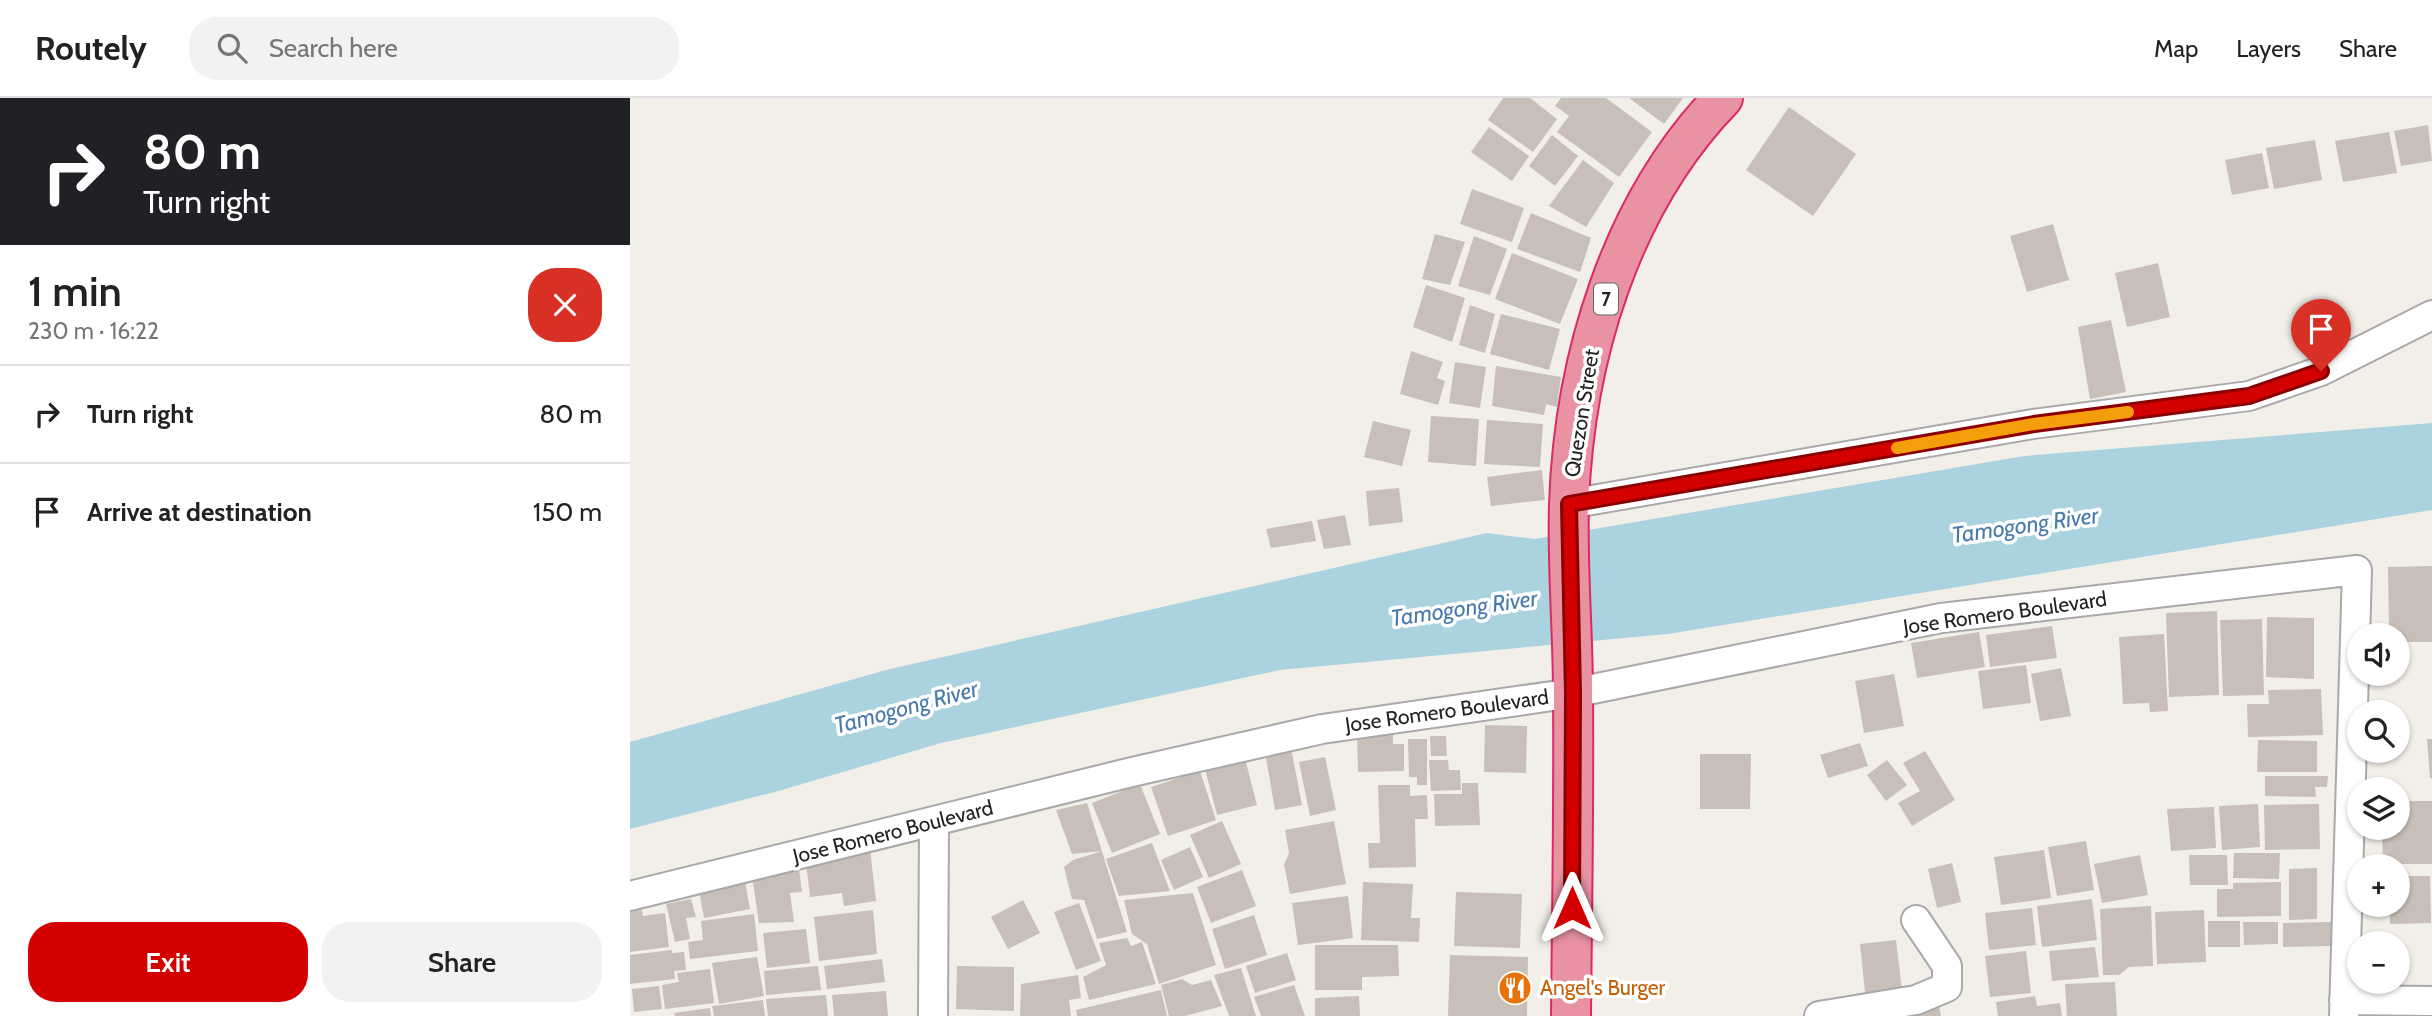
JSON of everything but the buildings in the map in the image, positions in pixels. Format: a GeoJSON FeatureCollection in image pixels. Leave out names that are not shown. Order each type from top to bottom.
{"type":"FeatureCollection","features":[{"type":"Feature","properties":{"kind":"highway","name":"Quezon Street"},"geometry":{"type":"LineString","coordinates":[[1571,1016],[1573,684],[1569,516],[1574,439],[1584,376],[1601,311],[1629,239],[1661,180],[1709,112],[1723,98]]}},
{"type":"Feature","properties":{"kind":"street"},"geometry":{"type":"LineString","coordinates":[[1569,516],[2034,424],[2249,396],[2321,371],[2432,315]]}},
{"type":"Feature","properties":{"kind":"street","name":"Jose Romero Boulevard"},"geometry":{"type":"LineString","coordinates":[[630,896],[1132,772],[1322,729],[1941,618],[2357,570],[2344,1008]]}},
{"type":"Feature","properties":{"kind":"street"},"geometry":{"type":"LineString","coordinates":[[933,1016],[934,822]]}},
{"type":"Feature","properties":{"kind":"street"},"geometry":{"type":"LineString","coordinates":[[1819,1016],[1916,1000],[1947,987],[1947,966],[1916,920]]}},
{"type":"Feature","properties":{"kind":"street"},"geometry":{"type":"LineString","coordinates":[[2344,1008],[2432,1001]]}},
{"type":"Feature","properties":{"kind":"water","name":"Tamogong River"},"geometry":{"type":"Polygon","coordinates":[[[2432,423],[2432,510],[1668,634],[1280,670],[941,743],[782,790],[630,829],[630,742],[886,670],[1487,533],[1535,539],[2024,456],[2432,423]]]}},
{"type":"Feature","properties":{"kind":"slow traffic"},"geometry":{"type":"LineString","coordinates":[[1897,448],[2034,424],[2128,412]]}},
{"type":"Feature","properties":{"kind":"place","name":"Angel's Burger"},"geometry":{"type":"Point","coordinates":[1515,988]}},
{"type":"Feature","properties":{"kind":"route"},"geometry":{"type":"LineString","coordinates":[[1572,908],[1573,693],[1569,504],[2034,424],[2249,396],[2321,371]]}}]}
